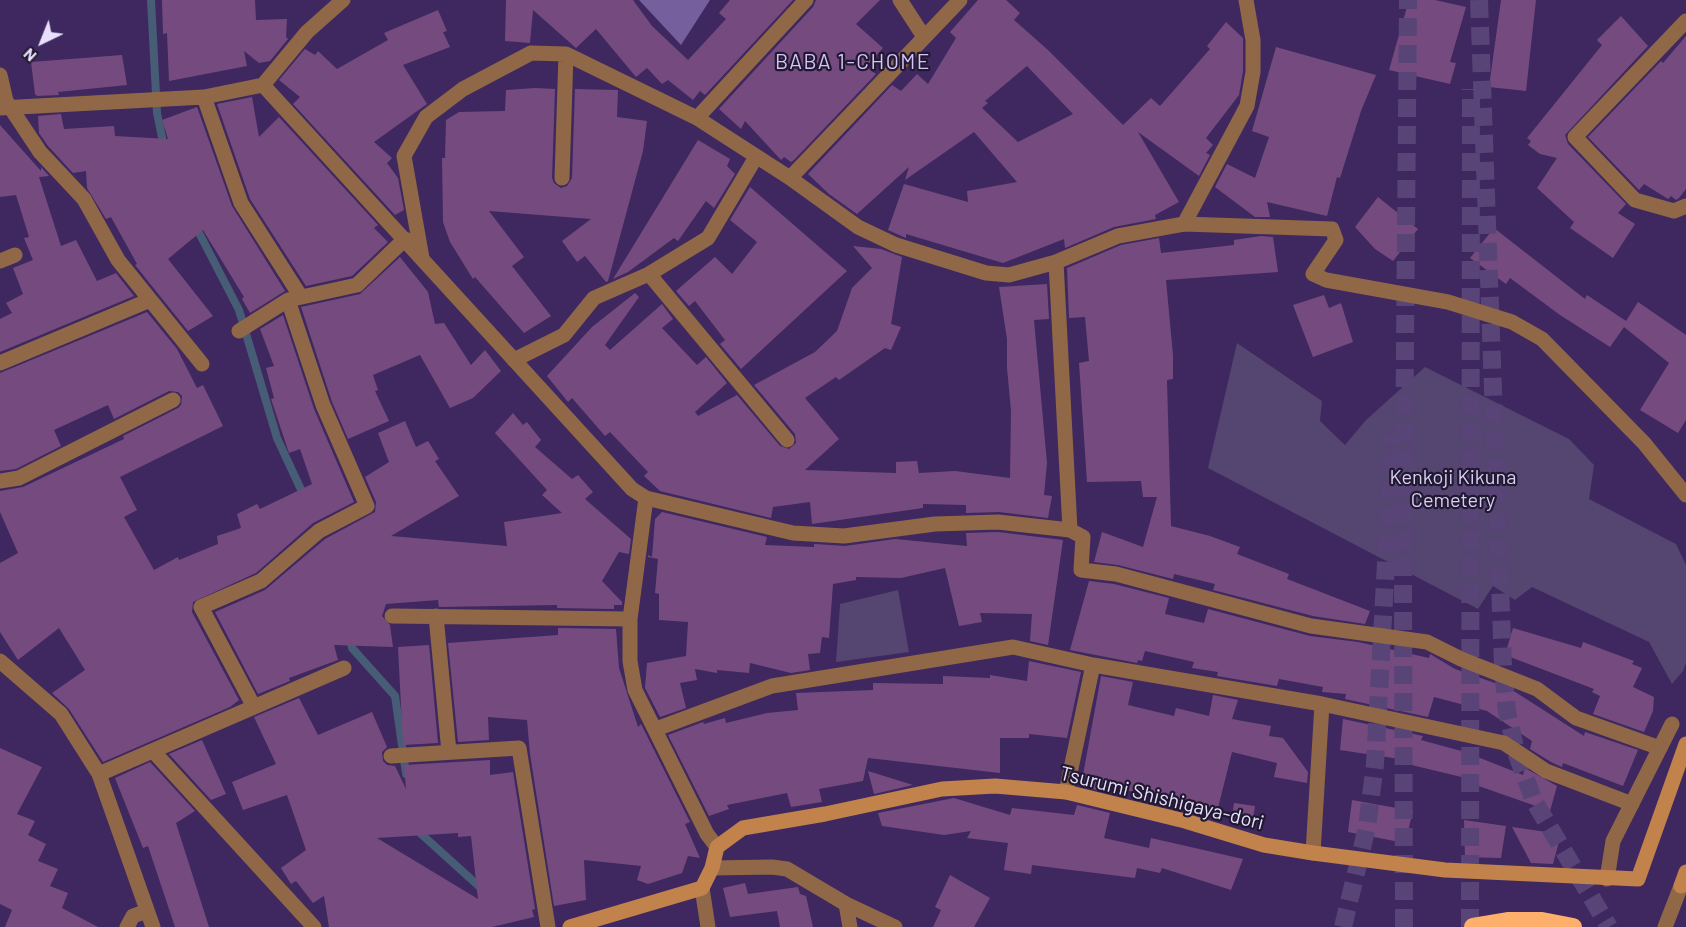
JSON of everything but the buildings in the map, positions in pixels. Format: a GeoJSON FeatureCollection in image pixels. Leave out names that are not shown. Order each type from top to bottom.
{"type":"FeatureCollection","features":[{"type":"Feature","properties":{"kind":"highway"},"geometry":{"type":"LineString","coordinates":[[1473,927],[1509,921],[1542,921],[1573,927]]}},
{"type":"Feature","properties":{"kind":"main road","name":"Tsurumi Shishigaya-dori"},"geometry":{"type":"LineString","coordinates":[[717,848],[742,828],[825,814],[942,789],[995,786],[1066,792],[1185,821],[1264,845],[1313,853],[1445,870],[1638,879],[1686,744]]}},
{"type":"Feature","properties":{"kind":"main road"},"geometry":{"type":"LineString","coordinates":[[570,927],[702,888],[712,868],[717,848]]}},
{"type":"Feature","properties":{"kind":"street"},"geometry":{"type":"LineString","coordinates":[[5,108],[204,97],[263,86],[307,32],[343,0]]}},
{"type":"Feature","properties":{"kind":"street"},"geometry":{"type":"LineString","coordinates":[[697,118],[806,0]]}},
{"type":"Feature","properties":{"kind":"street"},"geometry":{"type":"LineString","coordinates":[[900,0],[924,37]]}},
{"type":"Feature","properties":{"kind":"street"},"geometry":{"type":"LineString","coordinates":[[790,178],[960,0]]}},
{"type":"Feature","properties":{"kind":"street"},"geometry":{"type":"LineString","coordinates":[[1184,224],[1247,106],[1253,72],[1252,40],[1246,0]]}},
{"type":"Feature","properties":{"kind":"street"},"geometry":{"type":"LineString","coordinates":[[1686,21],[1575,137],[1635,200],[1674,211],[1686,206]]}},
{"type":"Feature","properties":{"kind":"street"},"geometry":{"type":"LineString","coordinates":[[423,258],[404,156],[426,117],[463,89],[531,53],[566,54],[697,118],[790,178],[858,227],[908,249],[986,273],[1009,275],[1056,261],[1118,236],[1184,224],[1332,230],[1336,240],[1313,274],[1326,280],[1448,303],[1512,322],[1542,339],[1644,443],[1686,495]]}},
{"type":"Feature","properties":{"kind":"street"},"geometry":{"type":"LineString","coordinates":[[562,178],[566,54]]}},
{"type":"Feature","properties":{"kind":"street"},"geometry":{"type":"LineString","coordinates":[[0,75],[5,108],[40,152],[84,199],[118,260],[202,364]]}},
{"type":"Feature","properties":{"kind":"street"},"geometry":{"type":"LineString","coordinates":[[263,86],[633,489],[646,498],[793,533],[844,536],[935,524],[998,522],[1070,530],[1083,537],[1081,570],[1116,574],[1311,626],[1427,642],[1461,659],[1537,690],[1576,718],[1660,748]]}},
{"type":"Feature","properties":{"kind":"street"},"geometry":{"type":"LineString","coordinates":[[204,97],[241,203],[294,299],[323,405],[367,506],[319,531],[261,581],[201,607],[253,705]]}},
{"type":"Feature","properties":{"kind":"street"},"geometry":{"type":"LineString","coordinates":[[514,360],[564,335],[594,298],[649,274],[708,238],[756,157]]}},
{"type":"Feature","properties":{"kind":"street"},"geometry":{"type":"LineString","coordinates":[[239,331],[294,299],[357,285],[405,239]]}},
{"type":"Feature","properties":{"kind":"street"},"geometry":{"type":"LineString","coordinates":[[0,261],[15,255]]}},
{"type":"Feature","properties":{"kind":"street"},"geometry":{"type":"LineString","coordinates":[[1056,261],[1070,530]]}},
{"type":"Feature","properties":{"kind":"street"},"geometry":{"type":"LineString","coordinates":[[649,274],[787,440]]}},
{"type":"Feature","properties":{"kind":"street"},"geometry":{"type":"LineString","coordinates":[[0,363],[150,300]]}},
{"type":"Feature","properties":{"kind":"street"},"geometry":{"type":"LineString","coordinates":[[0,481],[19,478],[172,400]]}},
{"type":"Feature","properties":{"kind":"street"},"geometry":{"type":"LineString","coordinates":[[646,498],[630,619],[630,661],[635,690],[707,834],[717,848]]}},
{"type":"Feature","properties":{"kind":"street"},"geometry":{"type":"LineString","coordinates":[[436,615],[449,752]]}},
{"type":"Feature","properties":{"kind":"street"},"geometry":{"type":"LineString","coordinates":[[392,616],[630,619]]}},
{"type":"Feature","properties":{"kind":"street"},"geometry":{"type":"LineString","coordinates":[[656,729],[772,686],[1013,647],[1093,665],[1322,704],[1504,743],[1546,771],[1632,804]]}},
{"type":"Feature","properties":{"kind":"street"},"geometry":{"type":"LineString","coordinates":[[0,661],[61,714],[99,774],[153,927]]}},
{"type":"Feature","properties":{"kind":"street"},"geometry":{"type":"LineString","coordinates":[[1066,792],[1093,665]]}},
{"type":"Feature","properties":{"kind":"street"},"geometry":{"type":"LineString","coordinates":[[99,774],[253,705],[344,668]]}},
{"type":"Feature","properties":{"kind":"street"},"geometry":{"type":"LineString","coordinates":[[1313,853],[1322,704]]}},
{"type":"Feature","properties":{"kind":"street"},"geometry":{"type":"LineString","coordinates":[[1607,879],[1613,841],[1672,724]]}},
{"type":"Feature","properties":{"kind":"street"},"geometry":{"type":"LineString","coordinates":[[391,756],[519,748],[548,927]]}},
{"type":"Feature","properties":{"kind":"street"},"geometry":{"type":"LineString","coordinates":[[153,751],[314,927]]}},
{"type":"Feature","properties":{"kind":"street"},"geometry":{"type":"LineString","coordinates":[[712,868],[787,869],[846,904],[895,927]]}},
{"type":"Feature","properties":{"kind":"street"},"geometry":{"type":"LineString","coordinates":[[1665,927],[1683,879]]}},
{"type":"Feature","properties":{"kind":"street"},"geometry":{"type":"LineString","coordinates":[[702,888],[708,927]]}},
{"type":"Feature","properties":{"kind":"street"},"geometry":{"type":"LineString","coordinates":[[846,904],[850,927]]}},
{"type":"Feature","properties":{"kind":"street"},"geometry":{"type":"LineString","coordinates":[[127,927],[133,916],[147,911]]}},
{"type":"Feature","properties":{"kind":"green space","name":"Kenkoji Kikuna Cemetery"},"geometry":{"type":"Polygon","coordinates":[[[1237,343],[1322,401],[1320,421],[1345,445],[1366,420],[1425,367],[1569,439],[1594,465],[1589,499],[1676,544],[1686,565],[1686,663],[1683,671],[1672,684],[1649,642],[1532,587],[1515,600],[1493,586],[1478,609],[1208,468],[1237,343]]]}},
{"type":"Feature","properties":{"kind":"green space"},"geometry":{"type":"Polygon","coordinates":[[[898,590],[909,652],[836,662],[840,604],[898,590]]]}},
{"type":"Feature","properties":{"kind":"shaded area"},"geometry":{"type":"Polygon","coordinates":[[[639,0],[710,0],[681,45],[639,0]]]}},
{"type":"Feature","properties":{"kind":"waterway"},"geometry":{"type":"LineString","coordinates":[[151,0],[157,113],[164,147]]}},
{"type":"Feature","properties":{"kind":"waterway"},"geometry":{"type":"LineString","coordinates":[[195,225],[239,310],[277,438],[304,496]]}},
{"type":"Feature","properties":{"kind":"waterway"},"geometry":{"type":"LineString","coordinates":[[349,636],[352,648],[395,696],[406,774]]}},
{"type":"Feature","properties":{"kind":"waterway"},"geometry":{"type":"LineString","coordinates":[[418,827],[419,832],[482,889]]}},
{"type":"Feature","properties":{"kind":"tunnel"},"geometry":{"type":"LineString","coordinates":[[1404,927],[1403,577],[1408,0]]}},
{"type":"Feature","properties":{"kind":"tunnel"},"geometry":{"type":"LineString","coordinates":[[1479,0],[1503,667],[1507,712],[1517,755],[1534,801],[1609,927]]}},
{"type":"Feature","properties":{"kind":"tunnel"},"geometry":{"type":"LineString","coordinates":[[1470,927],[1471,89]]}},
{"type":"Feature","properties":{"kind":"tunnel"},"geometry":{"type":"LineString","coordinates":[[1343,927],[1367,827],[1375,764],[1393,435]]}},
{"type":"Feature","properties":{"kind":"district","name":"BABA 1-CHOME"},"geometry":{"type":"Point","coordinates":[853,62]}}]}
